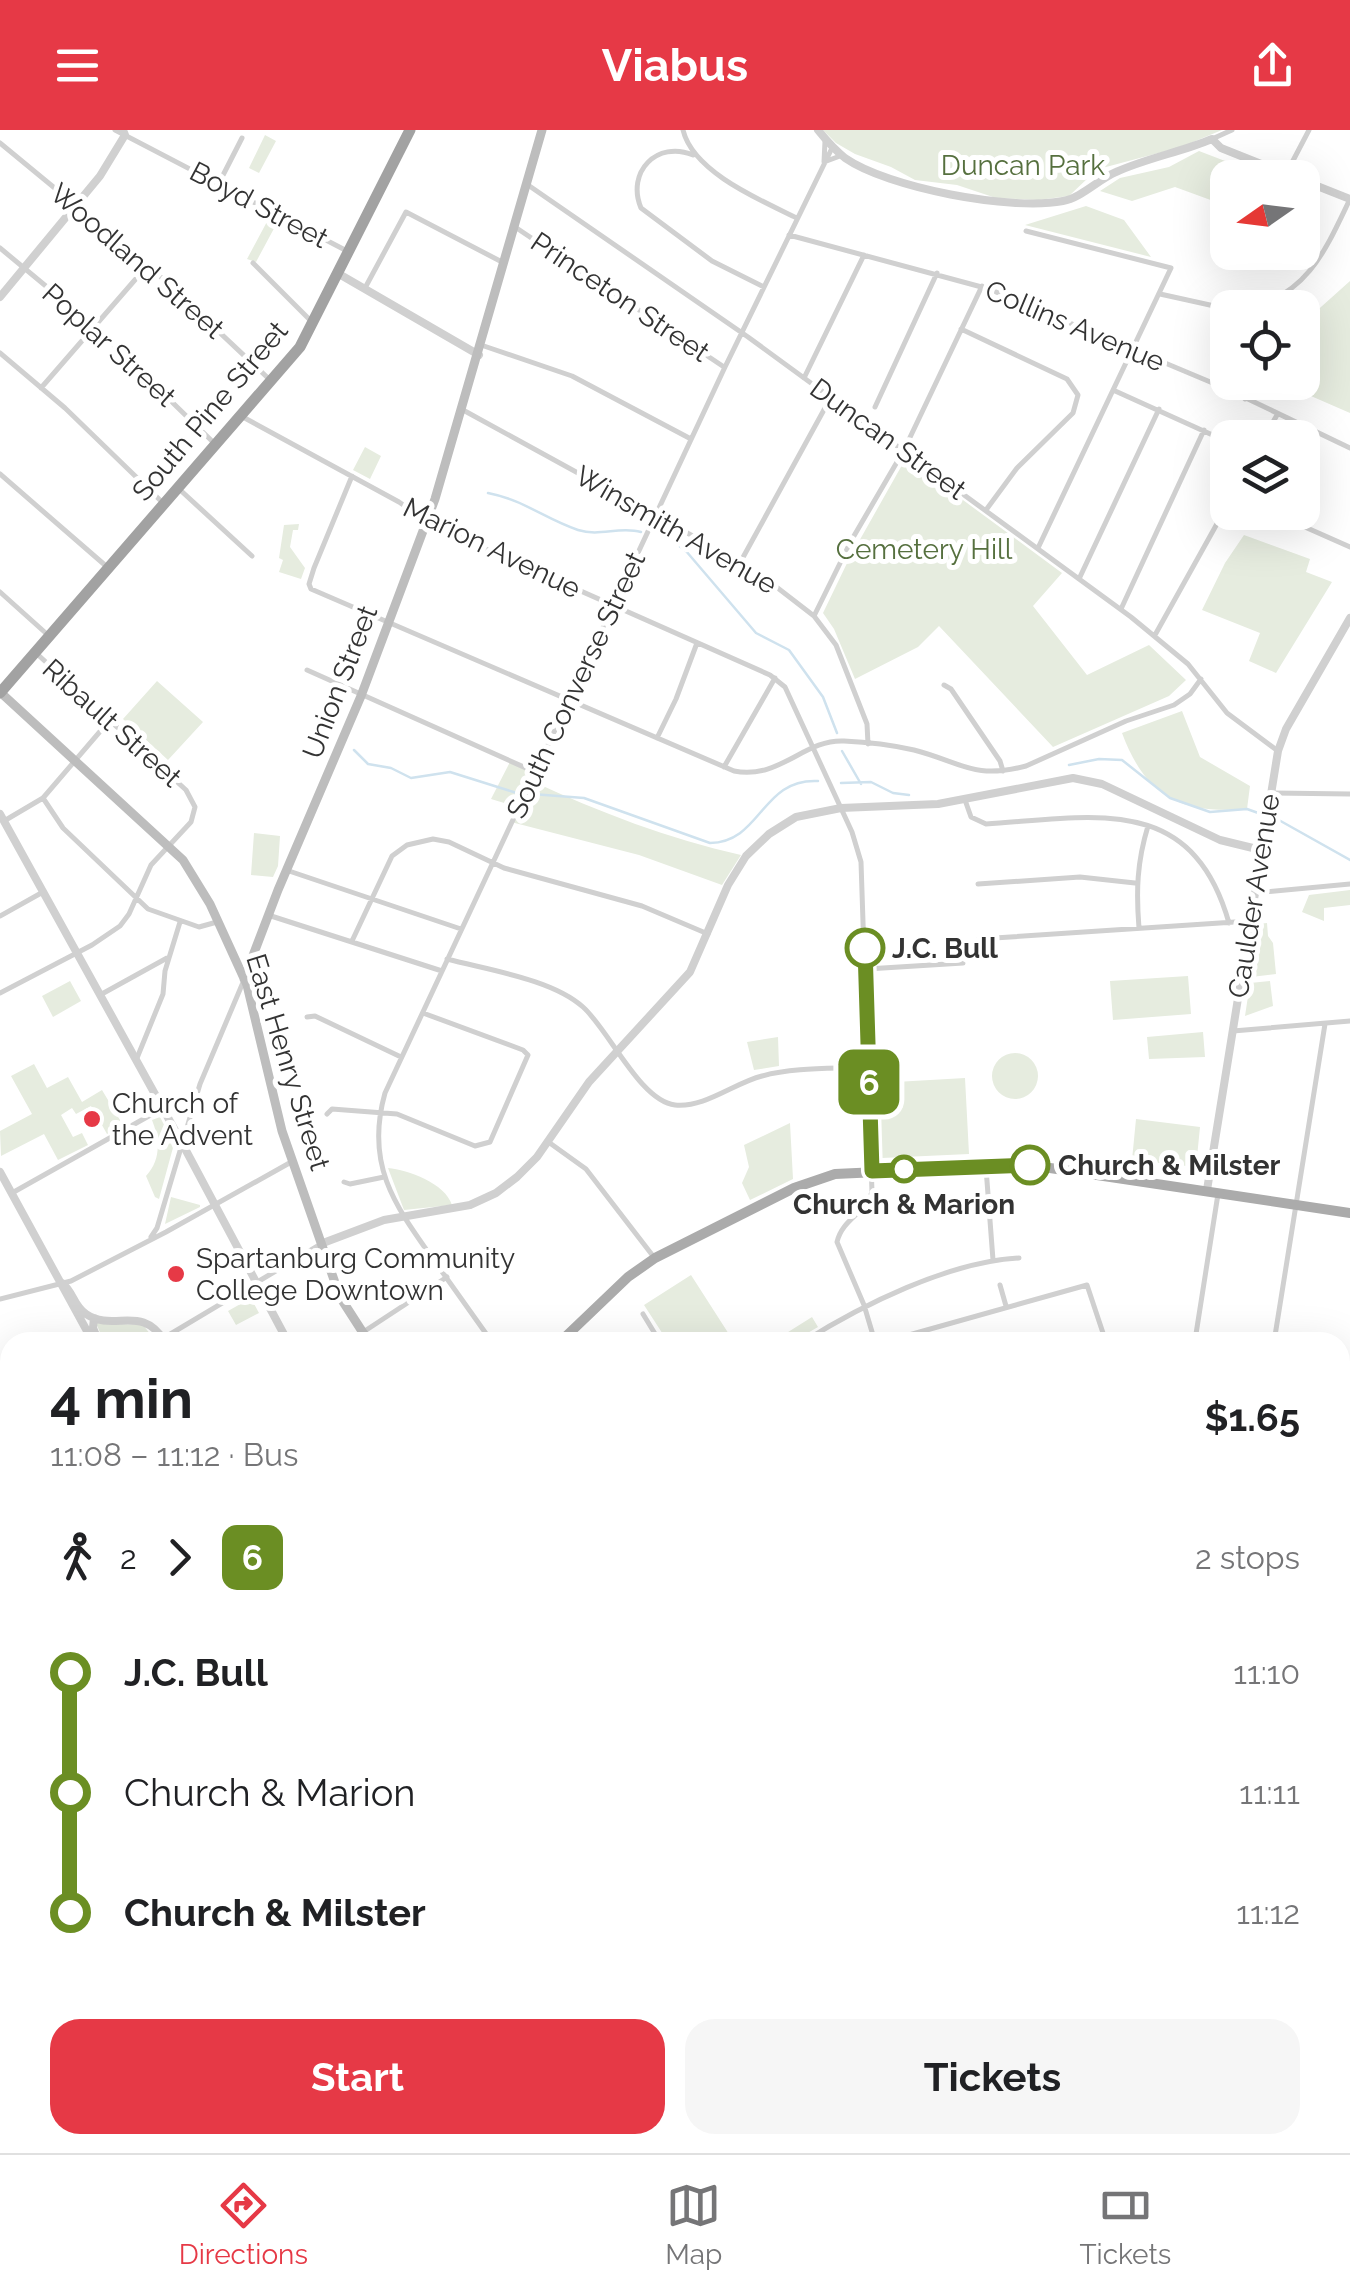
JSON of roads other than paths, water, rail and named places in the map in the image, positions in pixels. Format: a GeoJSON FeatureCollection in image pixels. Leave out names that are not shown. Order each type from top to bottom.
{"type":"FeatureCollection","features":[{"type":"Feature","properties":{"kind":"highway","name":"South Pine Street"},"geometry":{"type":"LineString","coordinates":[[0,692],[272,381],[314,324],[410,130]]}},
{"type":"Feature","properties":{"kind":"main road","name":"Union Street"},"geometry":{"type":"LineString","coordinates":[[244,979],[361,696],[427,520],[463,410],[542,130]]}},
{"type":"Feature","properties":{"kind":"main road","name":"East Henry Street"},"geometry":{"type":"LineString","coordinates":[[0,692],[188,866],[244,979],[274,1104],[340,1297],[361,1332]]}},
{"type":"Feature","properties":{"kind":"main road"},"geometry":{"type":"LineString","coordinates":[[570,1332],[628,1277],[655,1258],[809,1181],[835,1174],[986,1165],[1042,1166],[1350,1213]]}},
{"type":"Feature","properties":{"kind":"street"},"geometry":{"type":"LineString","coordinates":[[818,130],[843,156],[916,185],[992,202],[1043,204],[1071,199],[1121,169],[1178,153],[1232,130]]}},
{"type":"Feature","properties":{"kind":"street"},"geometry":{"type":"LineString","coordinates":[[1300,160],[1309,130]]}},
{"type":"Feature","properties":{"kind":"street","name":"Boyd Street"},"geometry":{"type":"LineString","coordinates":[[124,131],[350,253]]}},
{"type":"Feature","properties":{"kind":"street"},"geometry":{"type":"LineString","coordinates":[[0,296],[105,169],[124,131]]}},
{"type":"Feature","properties":{"kind":"street"},"geometry":{"type":"LineString","coordinates":[[674,150],[683,131]]}},
{"type":"Feature","properties":{"kind":"street"},"geometry":{"type":"LineString","coordinates":[[683,131],[693,156]]}},
{"type":"Feature","properties":{"kind":"street"},"geometry":{"type":"LineString","coordinates":[[219,183],[242,138]]}},
{"type":"Feature","properties":{"kind":"street","name":"South Converse Street"},"geometry":{"type":"LineString","coordinates":[[824,162],[825,138]]}},
{"type":"Feature","properties":{"kind":"street"},"geometry":{"type":"LineString","coordinates":[[1212,139],[1221,148],[1252,160]]}},
{"type":"Feature","properties":{"kind":"street","name":"Woodland Street"},"geometry":{"type":"LineString","coordinates":[[0,143],[148,265],[272,381]]}},
{"type":"Feature","properties":{"kind":"street","name":"South Converse Street"},"geometry":{"type":"LineString","coordinates":[[485,1332],[403,1216],[384,1177],[378,1148],[384,1094],[725,367],[833,146]]}},
{"type":"Feature","properties":{"kind":"street"},"geometry":{"type":"LineString","coordinates":[[764,288],[712,260],[641,208],[636,184],[643,166],[658,154],[674,150],[693,156],[746,193],[797,218]]}},
{"type":"Feature","properties":{"kind":"street"},"geometry":{"type":"LineString","coordinates":[[824,162],[843,156]]}},
{"type":"Feature","properties":{"kind":"street","name":"Duncan Street"},"geometry":{"type":"LineString","coordinates":[[527,184],[742,332],[1120,609],[1201,679],[1227,713],[1278,751]]}},
{"type":"Feature","properties":{"kind":"street"},"geometry":{"type":"LineString","coordinates":[[1292,290],[1304,281],[1350,199],[1320,187]]}},
{"type":"Feature","properties":{"kind":"street"},"geometry":{"type":"LineString","coordinates":[[365,288],[406,212],[505,264]]}},
{"type":"Feature","properties":{"kind":"street","name":"Princeton Street"},"geometry":{"type":"LineString","coordinates":[[515,227],[725,367]]}},
{"type":"Feature","properties":{"kind":"street"},"geometry":{"type":"LineString","coordinates":[[1026,231],[1171,268],[1038,548]]}},
{"type":"Feature","properties":{"kind":"street","name":"Collins Avenue"},"geometry":{"type":"LineString","coordinates":[[789,235],[982,286],[1210,383]]}},
{"type":"Feature","properties":{"kind":"street","name":"Poplar Street"},"geometry":{"type":"LineString","coordinates":[[0,248],[94,326],[216,445]]}},
{"type":"Feature","properties":{"kind":"street"},"geometry":{"type":"LineString","coordinates":[[804,378],[864,254]]}},
{"type":"Feature","properties":{"kind":"street"},"geometry":{"type":"LineString","coordinates":[[252,264],[314,324]]}},
{"type":"Feature","properties":{"kind":"street"},"geometry":{"type":"LineString","coordinates":[[41,388],[148,265]]}},
{"type":"Feature","properties":{"kind":"street"},"geometry":{"type":"LineString","coordinates":[[875,407],[937,273]]}},
{"type":"Feature","properties":{"kind":"street"},"geometry":{"type":"LineString","coordinates":[[339,274],[480,350],[572,376],[692,439]]}},
{"type":"Feature","properties":{"kind":"street"},"geometry":{"type":"LineString","coordinates":[[814,616],[904,450],[982,286]]}},
{"type":"Feature","properties":{"kind":"street"},"geometry":{"type":"LineString","coordinates":[[1160,294],[1210,305]]}},
{"type":"Feature","properties":{"kind":"street"},"geometry":{"type":"LineString","coordinates":[[962,329],[1067,379],[1078,395],[1073,414],[1016,468],[986,510]]}},
{"type":"Feature","properties":{"kind":"street"},"geometry":{"type":"LineString","coordinates":[[0,353],[164,504]]}},
{"type":"Feature","properties":{"kind":"street"},"geometry":{"type":"LineString","coordinates":[[1114,390],[1210,433]]}},
{"type":"Feature","properties":{"kind":"street"},"geometry":{"type":"LineString","coordinates":[[740,562],[831,397]]}},
{"type":"Feature","properties":{"kind":"street","name":"Collins Avenue"},"geometry":{"type":"LineString","coordinates":[[1249,400],[1350,448]]}},
{"type":"Feature","properties":{"kind":"street"},"geometry":{"type":"LineString","coordinates":[[1080,579],[1159,409]]}},
{"type":"Feature","properties":{"kind":"street","name":"Winsmith Avenue"},"geometry":{"type":"LineString","coordinates":[[463,410],[740,562],[814,616],[836,646],[867,724],[868,744]]}},
{"type":"Feature","properties":{"kind":"street","name":"Marion Avenue"},"geometry":{"type":"LineString","coordinates":[[241,415],[427,520],[776,678]]}},
{"type":"Feature","properties":{"kind":"street"},"geometry":{"type":"LineString","coordinates":[[1274,420],[1277,415]]}},
{"type":"Feature","properties":{"kind":"street"},"geometry":{"type":"LineString","coordinates":[[1120,609],[1204,430]]}},
{"type":"Feature","properties":{"kind":"street"},"geometry":{"type":"LineString","coordinates":[[0,474],[108,568]]}},
{"type":"Feature","properties":{"kind":"street"},"geometry":{"type":"LineString","coordinates":[[352,476],[308,584],[311,588],[742,772],[782,766],[813,748],[840,741],[910,749],[974,771],[1004,771],[1026,766],[1126,721],[1174,705],[1190,694],[1201,679]]}},
{"type":"Feature","properties":{"kind":"street"},"geometry":{"type":"LineString","coordinates":[[178,488],[252,556]]}},
{"type":"Feature","properties":{"kind":"street"},"geometry":{"type":"LineString","coordinates":[[1154,635],[1213,530]]}},
{"type":"Feature","properties":{"kind":"street"},"geometry":{"type":"LineString","coordinates":[[1312,530],[1350,546]]}},
{"type":"Feature","properties":{"kind":"street"},"geometry":{"type":"LineString","coordinates":[[0,592],[48,636]]}},
{"type":"Feature","properties":{"kind":"street","name":"Caulder Avenue"},"geometry":{"type":"LineString","coordinates":[[1212,1191],[1232,1031],[1278,751],[1286,729],[1347,631],[1350,618]]}},
{"type":"Feature","properties":{"kind":"street"},"geometry":{"type":"LineString","coordinates":[[656,738],[672,710],[697,643]]}},
{"type":"Feature","properties":{"kind":"street","name":"Ribault Street"},"geometry":{"type":"LineString","coordinates":[[34,652],[190,795],[194,816],[168,846]]}},
{"type":"Feature","properties":{"kind":"street"},"geometry":{"type":"LineString","coordinates":[[307,670],[535,772]]}},
{"type":"Feature","properties":{"kind":"street"},"geometry":{"type":"LineString","coordinates":[[724,767],[776,678],[785,687],[841,808],[862,869],[872,1192],[868,1203],[842,1228],[837,1242],[872,1332]]}},
{"type":"Feature","properties":{"kind":"street"},"geometry":{"type":"LineString","coordinates":[[944,684],[1004,771]]}},
{"type":"Feature","properties":{"kind":"street"},"geometry":{"type":"LineString","coordinates":[[109,721],[43,798],[2,818],[282,1332]]}},
{"type":"Feature","properties":{"kind":"street"},"geometry":{"type":"LineString","coordinates":[[177,1332],[323,1243],[356,1228],[403,1216],[456,1209],[496,1193],[529,1167],[582,1090],[683,982],[733,875],[760,840],[796,817],[841,808],[924,806],[1062,778],[1091,780],[1220,840],[1261,850]]}},
{"type":"Feature","properties":{"kind":"street"},"geometry":{"type":"LineString","coordinates":[[1270,792],[1350,794]]}},
{"type":"Feature","properties":{"kind":"street"},"geometry":{"type":"LineString","coordinates":[[43,798],[63,828],[156,914],[202,928],[218,922]]}},
{"type":"Feature","properties":{"kind":"street"},"geometry":{"type":"LineString","coordinates":[[965,799],[971,817],[986,824],[1112,816],[1138,820],[1170,836],[1202,864],[1218,888],[1229,923]]}},
{"type":"Feature","properties":{"kind":"street"},"geometry":{"type":"LineString","coordinates":[[1139,928],[1135,883],[1148,826]]}},
{"type":"Feature","properties":{"kind":"street"},"geometry":{"type":"LineString","coordinates":[[352,941],[392,856],[415,842],[432,839],[449,842],[492,862],[642,906],[708,934]]}},
{"type":"Feature","properties":{"kind":"street"},"geometry":{"type":"LineString","coordinates":[[0,993],[114,931],[125,920],[151,865],[168,846]]}},
{"type":"Feature","properties":{"kind":"street"},"geometry":{"type":"LineString","coordinates":[[287,870],[461,929]]}},
{"type":"Feature","properties":{"kind":"street"},"geometry":{"type":"LineString","coordinates":[[978,884],[1080,877],[1135,883]]}},
{"type":"Feature","properties":{"kind":"street"},"geometry":{"type":"LineString","coordinates":[[1254,893],[1350,884]]}},
{"type":"Feature","properties":{"kind":"street"},"geometry":{"type":"LineString","coordinates":[[0,916],[43,892]]}},
{"type":"Feature","properties":{"kind":"street"},"geometry":{"type":"LineString","coordinates":[[268,915],[442,971]]}},
{"type":"Feature","properties":{"kind":"street"},"geometry":{"type":"LineString","coordinates":[[136,1061],[163,994],[180,922]]}},
{"type":"Feature","properties":{"kind":"street"},"geometry":{"type":"LineString","coordinates":[[980,939],[1250,922]]}},
{"type":"Feature","properties":{"kind":"street"},"geometry":{"type":"LineString","coordinates":[[100,995],[170,956]]}},
{"type":"Feature","properties":{"kind":"street"},"geometry":{"type":"LineString","coordinates":[[447,959],[560,991],[590,1014],[651,1093],[677,1105],[702,1100],[767,1075],[868,1067]]}},
{"type":"Feature","properties":{"kind":"street"},"geometry":{"type":"LineString","coordinates":[[866,970],[964,963]]}},
{"type":"Feature","properties":{"kind":"street","name":"Union Street"},"geometry":{"type":"LineString","coordinates":[[149,1239],[157,1228],[196,1098],[244,979]]}},
{"type":"Feature","properties":{"kind":"street"},"geometry":{"type":"LineString","coordinates":[[327,1114],[332,1110],[412,1118],[475,1146],[484,1146],[491,1139],[528,1061],[524,1050],[422,1012]]}},
{"type":"Feature","properties":{"kind":"street"},"geometry":{"type":"LineString","coordinates":[[307,1018],[314,1016],[401,1056]]}},
{"type":"Feature","properties":{"kind":"street"},"geometry":{"type":"LineString","coordinates":[[1232,1031],[1350,1021]]}},
{"type":"Feature","properties":{"kind":"street"},"geometry":{"type":"LineString","coordinates":[[1276,1332],[1325,1024]]}},
{"type":"Feature","properties":{"kind":"street"},"geometry":{"type":"LineString","coordinates":[[12,1194],[185,1096],[196,1098]]}},
{"type":"Feature","properties":{"kind":"street"},"geometry":{"type":"LineString","coordinates":[[547,1141],[586,1169],[655,1258]]}},
{"type":"Feature","properties":{"kind":"street"},"geometry":{"type":"LineString","coordinates":[[0,1299],[62,1283],[293,1161]]}},
{"type":"Feature","properties":{"kind":"street"},"geometry":{"type":"LineString","coordinates":[[986,1165],[993,1260]]}},
{"type":"Feature","properties":{"kind":"street"},"geometry":{"type":"LineString","coordinates":[[344,1182],[384,1177]]}},
{"type":"Feature","properties":{"kind":"street"},"geometry":{"type":"LineString","coordinates":[[2,1179],[90,1332]]}},
{"type":"Feature","properties":{"kind":"street"},"geometry":{"type":"LineString","coordinates":[[1196,1332],[1212,1191]]}},
{"type":"Feature","properties":{"kind":"street"},"geometry":{"type":"LineString","coordinates":[[157,1228],[176,1225]]}},
{"type":"Feature","properties":{"kind":"street"},"geometry":{"type":"LineString","coordinates":[[819,1332],[864,1306],[993,1260],[1019,1258]]}},
{"type":"Feature","properties":{"kind":"street"},"geometry":{"type":"LineString","coordinates":[[373,1332],[446,1277]]}},
{"type":"Feature","properties":{"kind":"street"},"geometry":{"type":"LineString","coordinates":[[62,1283],[82,1311],[94,1318],[147,1322],[155,1332]]}},
{"type":"Feature","properties":{"kind":"street"},"geometry":{"type":"LineString","coordinates":[[1000,1285],[1006,1306]]}},
{"type":"Feature","properties":{"kind":"street"},"geometry":{"type":"LineString","coordinates":[[918,1332],[1084,1285],[1090,1288],[1103,1332]]}},
{"type":"Feature","properties":{"kind":"street"},"geometry":{"type":"LineString","coordinates":[[642,1314],[654,1332]]}},
{"type":"Feature","properties":{"kind":"street"},"geometry":{"type":"LineString","coordinates":[[94,1318],[94,1332]]}},
{"type":"Feature","properties":{"kind":"waterway"},"geometry":{"type":"LineString","coordinates":[[488,493],[513,500],[578,530],[641,532]]}},
{"type":"Feature","properties":{"kind":"waterway"},"geometry":{"type":"LineString","coordinates":[[662,533],[686,551],[756,633],[789,650],[823,697],[837,733]]}},
{"type":"Feature","properties":{"kind":"waterway"},"geometry":{"type":"LineString","coordinates":[[354,750],[368,764],[391,768],[411,778],[450,772],[520,794]]}},
{"type":"Feature","properties":{"kind":"waterway"},"geometry":{"type":"LineString","coordinates":[[842,751],[861,784]]}},
{"type":"Feature","properties":{"kind":"waterway"},"geometry":{"type":"LineString","coordinates":[[1069,765],[1099,759],[1122,760],[1170,798],[1210,812],[1247,809],[1261,814]]}},
{"type":"Feature","properties":{"kind":"waterway"},"geometry":{"type":"LineString","coordinates":[[532,794],[584,798],[710,843],[741,832],[784,789],[818,781]]}},
{"type":"Feature","properties":{"kind":"waterway"},"geometry":{"type":"LineString","coordinates":[[841,783],[871,782],[893,793],[909,795]]}},
{"type":"Feature","properties":{"kind":"waterway"},"geometry":{"type":"LineString","coordinates":[[1277,819],[1350,860]]}},
{"type":"Feature","properties":{"kind":"place","name":"J.C. Bull"},"geometry":{"type":"Point","coordinates":[865,948]}},
{"type":"Feature","properties":{"kind":"place","name":"Church of the Advent"},"geometry":{"type":"Point","coordinates":[92,1119]}},
{"type":"Feature","properties":{"kind":"place","name":"Church & Milster"},"geometry":{"type":"Point","coordinates":[1030,1165]}},
{"type":"Feature","properties":{"kind":"place","name":"Church & Marion"},"geometry":{"type":"Point","coordinates":[904,1169]}},
{"type":"Feature","properties":{"kind":"place","name":"Spartanburg Community College Downtown"},"geometry":{"type":"Point","coordinates":[176,1274]}},
{"type":"Feature","properties":{"kind":"park label","name":"Duncan Park"},"geometry":{"type":"Point","coordinates":[1023,165]}},
{"type":"Feature","properties":{"kind":"park label","name":"Cemetery Hill"},"geometry":{"type":"Point","coordinates":[924,549]}}]}
